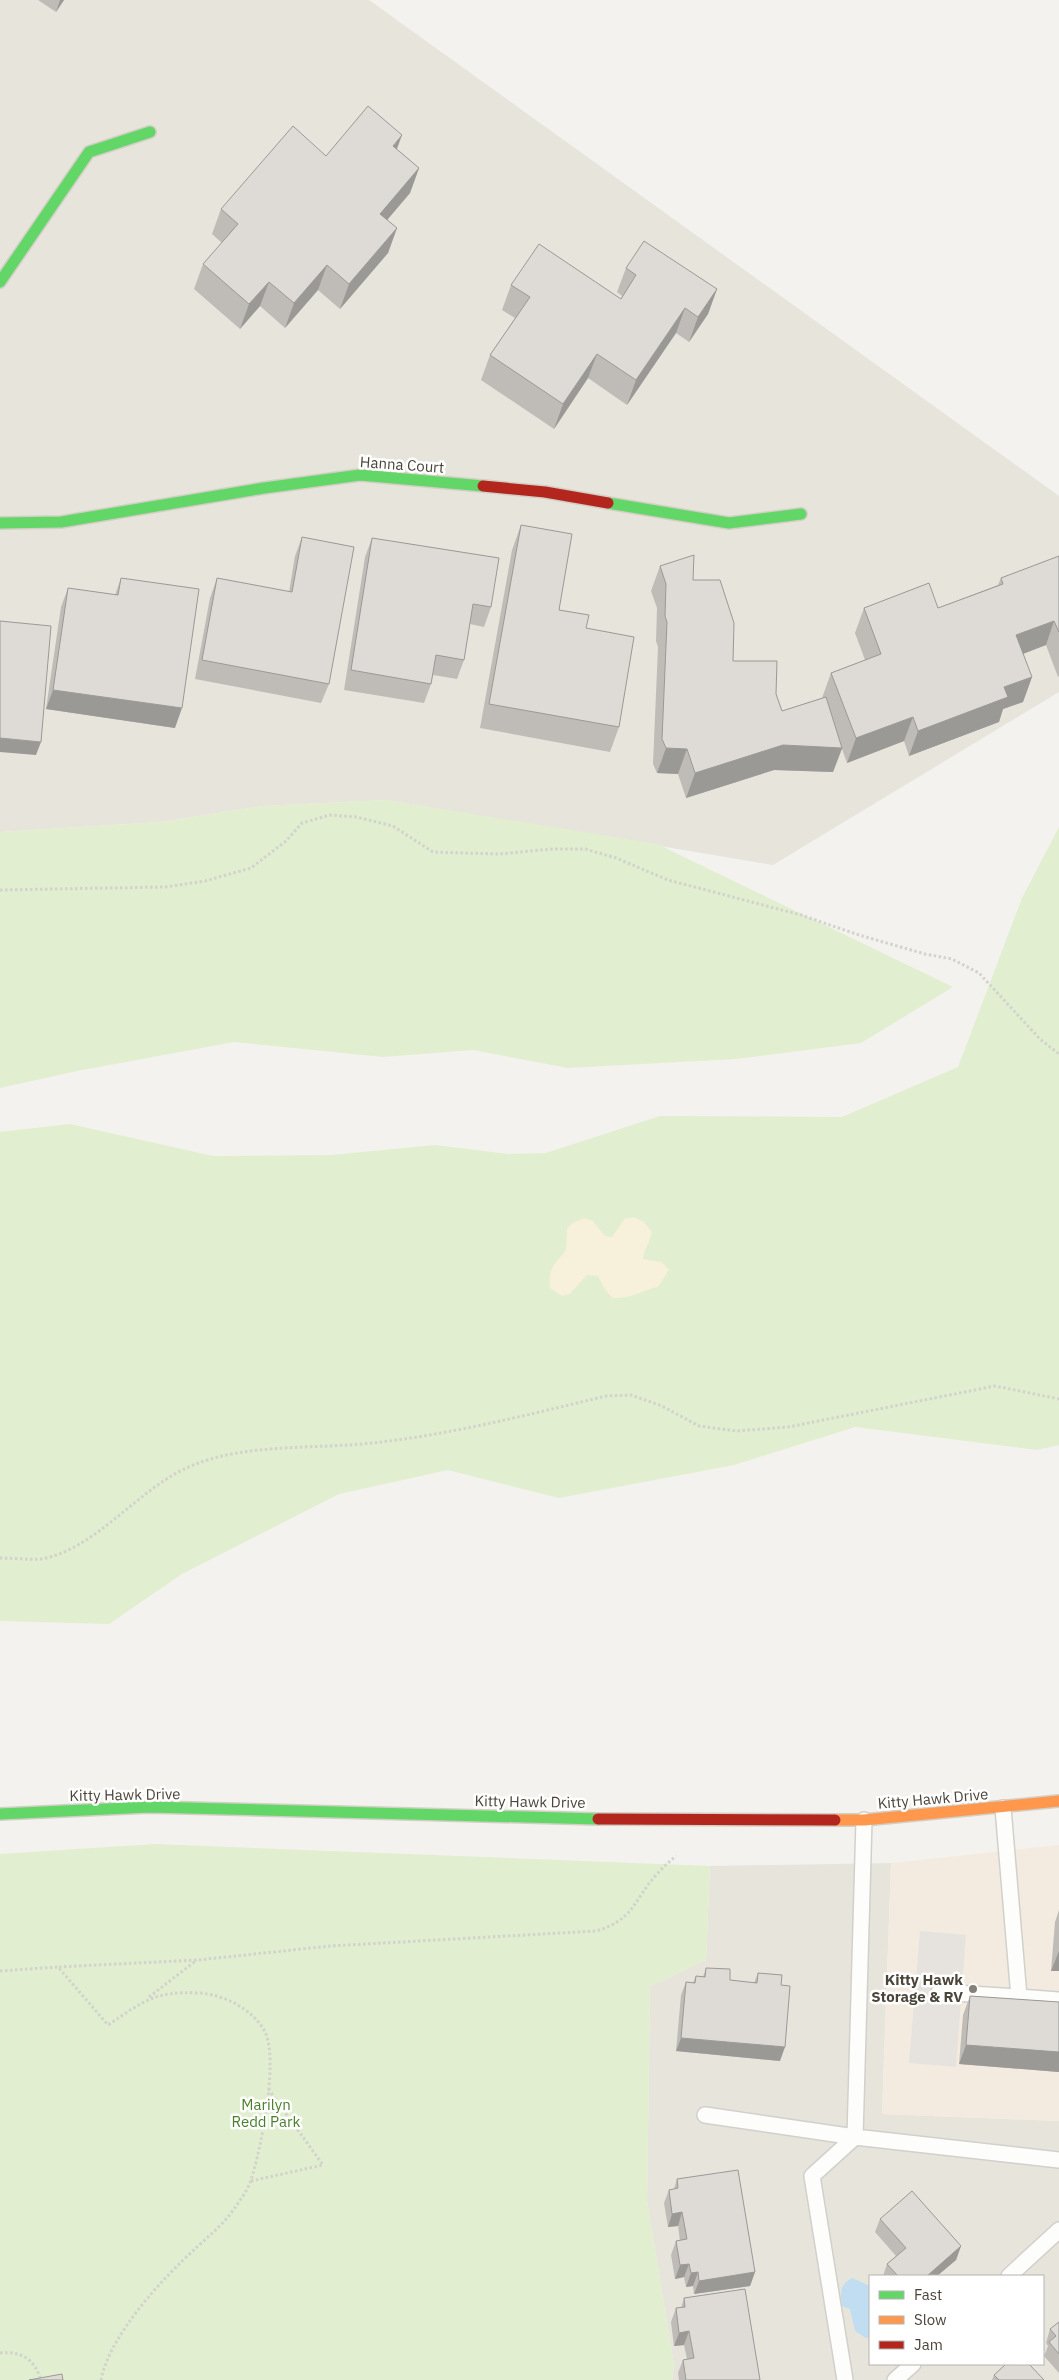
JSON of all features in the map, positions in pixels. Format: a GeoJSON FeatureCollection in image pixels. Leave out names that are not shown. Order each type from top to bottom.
{"type":"FeatureCollection","features":[{"type":"Feature","properties":{"kind":"street"},"geometry":{"type":"LineString","coordinates":[[0,282],[89,152],[150,132]]}},
{"type":"Feature","properties":{"kind":"street","name":"Hanna Court"},"geometry":{"type":"LineString","coordinates":[[0,522],[61,522],[264,488],[360,475],[545,492],[729,524],[802,514]]}},
{"type":"Feature","properties":{"kind":"street","name":"Kitty Hawk Drive"},"geometry":{"type":"LineString","coordinates":[[0,1814],[148,1807],[648,1820],[864,1820],[1004,1808],[1059,1801]]}},
{"type":"Feature","properties":{"kind":"lane"},"geometry":{"type":"LineString","coordinates":[[1004,1808],[1019,1997]]}},
{"type":"Feature","properties":{"kind":"lane"},"geometry":{"type":"LineString","coordinates":[[845,2380],[812,2176],[854,2137],[864,1820]]}},
{"type":"Feature","properties":{"kind":"lane"},"geometry":{"type":"LineString","coordinates":[[939,1992],[1059,2000]]}},
{"type":"Feature","properties":{"kind":"lane"},"geometry":{"type":"LineString","coordinates":[[705,2115],[854,2137],[1059,2160]]}},
{"type":"Feature","properties":{"kind":"lane"},"geometry":{"type":"LineString","coordinates":[[1009,2275],[1059,2230]]}},
{"type":"Feature","properties":{"kind":"lane"},"geometry":{"type":"LineString","coordinates":[[895,2380],[912,2365]]}},
{"type":"Feature","properties":{"kind":"path"},"geometry":{"type":"LineString","coordinates":[[0,890],[165,887],[205,881],[251,868],[286,841],[302,823],[330,815],[356,816],[393,826],[433,852],[500,854],[552,849],[585,849],[616,858],[668,880],[801,915],[859,935],[925,954],[952,959],[979,974],[1040,1039],[1059,1054]]}},
{"type":"Feature","properties":{"kind":"path"},"geometry":{"type":"LineString","coordinates":[[0,1558],[41,1559],[72,1549],[154,1487],[191,1465],[240,1452],[379,1443],[450,1433],[606,1396],[631,1395],[662,1406],[700,1426],[736,1431],[788,1427],[996,1386],[1059,1399]]}},
{"type":"Feature","properties":{"kind":"path"},"geometry":{"type":"LineString","coordinates":[[0,1970],[198,1960],[330,1946],[596,1931],[614,1926],[627,1915],[655,1876],[676,1856]]}},
{"type":"Feature","properties":{"kind":"path"},"geometry":{"type":"LineString","coordinates":[[58,1967],[108,2024],[146,1999],[198,1960]]}},
{"type":"Feature","properties":{"kind":"path"},"geometry":{"type":"LineString","coordinates":[[101,2380],[111,2350],[134,2317],[196,2248],[236,2208],[251,2181],[269,2089],[270,2054],[266,2035],[253,2015],[230,2001],[203,1993],[174,1992],[146,1999]]}},
{"type":"Feature","properties":{"kind":"path"},"geometry":{"type":"LineString","coordinates":[[251,2181],[323,2164],[269,2089]]}},
{"type":"Feature","properties":{"kind":"path"},"geometry":{"type":"LineString","coordinates":[[0,2352],[21,2354],[29,2359],[36,2366],[41,2380]]}},
{"type":"Feature","properties":{"kind":"shaded area"},"geometry":{"type":"Polygon","coordinates":[[[0,0],[369,0],[1059,496],[1059,692],[773,865],[386,800],[262,806],[161,822],[0,832],[0,0]]]}},
{"type":"Feature","properties":{"kind":"shaded area","name":"Kitty Hawk Storage & RV"},"geometry":{"type":"Polygon","coordinates":[[[1059,1845],[1059,2121],[882,2114],[891,1863],[1059,1845]]]}},
{"type":"Feature","properties":{"kind":"shaded area"},"geometry":{"type":"Polygon","coordinates":[[[891,1863],[882,2114],[1059,2121],[1059,2380],[672,2380],[674,2365],[647,2201],[650,1986],[706,1960],[710,1866],[891,1863]]]}},
{"type":"Feature","properties":{"kind":"shaded area"},"geometry":{"type":"Polygon","coordinates":[[[920,1931],[966,1935],[956,2067],[909,2063],[920,1931]]]}},
{"type":"Feature","properties":{"kind":"green space"},"geometry":{"type":"Polygon","coordinates":[[[386,800],[657,844],[953,987],[861,1043],[736,1059],[568,1068],[473,1050],[383,1057],[234,1042],[77,1071],[0,1088],[0,832],[161,822],[262,806],[386,800]]]}},
{"type":"Feature","properties":{"kind":"green space"},"geometry":{"type":"Polygon","coordinates":[[[1059,827],[1059,1445],[1037,1450],[855,1427],[734,1465],[559,1498],[448,1470],[339,1494],[182,1574],[109,1624],[0,1621],[0,1132],[70,1124],[213,1156],[331,1155],[435,1145],[508,1154],[546,1153],[660,1116],[842,1117],[958,1067],[1022,898],[1059,827]]]}},
{"type":"Feature","properties":{"kind":"green space","name":"Marilyn Redd Park"},"geometry":{"type":"Polygon","coordinates":[[[155,1844],[710,1866],[706,1960],[650,1986],[647,2201],[674,2365],[672,2380],[0,2380],[0,1854],[155,1844]]]}},
{"type":"Feature","properties":{"kind":"sand"},"geometry":{"type":"Polygon","coordinates":[[[634,1217],[644,1222],[652,1232],[643,1259],[662,1262],[669,1270],[658,1287],[631,1296],[612,1298],[598,1276],[587,1275],[570,1294],[562,1296],[550,1288],[551,1271],[566,1250],[567,1229],[572,1223],[584,1218],[593,1221],[605,1236],[612,1237],[624,1219],[634,1217]]]}},
{"type":"Feature","properties":{"kind":"water"},"geometry":{"type":"Polygon","coordinates":[[[852,2278],[869,2286],[869,2336],[866,2338],[855,2331],[850,2309],[842,2306],[842,2289],[845,2283],[852,2278]]]}},
{"type":"Feature","properties":{"kind":"building"},"geometry":{"type":"Polygon","coordinates":[[[368,106],[402,135],[393,146],[419,168],[380,214],[397,228],[349,284],[327,265],[294,303],[269,282],[249,304],[203,264],[238,224],[221,209],[293,126],[326,156],[368,106]]]}},
{"type":"Feature","properties":{"kind":"building"},"geometry":{"type":"Polygon","coordinates":[[[644,241],[717,289],[698,317],[685,308],[636,380],[597,354],[563,404],[490,355],[530,297],[511,285],[539,244],[621,299],[636,275],[626,268],[644,241]]]}},
{"type":"Feature","properties":{"kind":"building"},"geometry":{"type":"Polygon","coordinates":[[[521,525],[572,534],[559,610],[589,615],[586,628],[634,637],[619,727],[489,704],[521,525]]]}},
{"type":"Feature","properties":{"kind":"building"},"geometry":{"type":"Polygon","coordinates":[[[302,537],[354,547],[329,684],[202,660],[217,578],[292,592],[302,537]]]}},
{"type":"Feature","properties":{"kind":"building"},"geometry":{"type":"Polygon","coordinates":[[[372,538],[499,558],[491,607],[473,604],[464,660],[436,655],[431,684],[351,670],[372,538]]]}},
{"type":"Feature","properties":{"kind":"building"},"geometry":{"type":"Polygon","coordinates":[[[694,555],[693,580],[720,580],[734,623],[733,661],[777,661],[776,694],[782,711],[826,697],[842,748],[783,745],[695,773],[687,749],[666,748],[662,739],[667,622],[665,616],[666,584],[660,566],[694,555]]]}},
{"type":"Feature","properties":{"kind":"building"},"geometry":{"type":"Polygon","coordinates":[[[1059,556],[1059,632],[1054,621],[1016,635],[1032,677],[1004,687],[1008,697],[918,731],[913,717],[856,738],[831,673],[881,654],[864,608],[929,583],[938,608],[1003,584],[1001,578],[1059,556]]]}},
{"type":"Feature","properties":{"kind":"building"},"geometry":{"type":"Polygon","coordinates":[[[121,578],[199,589],[182,708],[53,690],[68,588],[118,595],[121,578]]]}},
{"type":"Feature","properties":{"kind":"building"},"geometry":{"type":"Polygon","coordinates":[[[0,621],[51,626],[41,742],[0,738],[0,621]]]}},
{"type":"Feature","properties":{"kind":"building"},"geometry":{"type":"Polygon","coordinates":[[[706,1968],[730,1969],[730,1980],[757,1983],[758,1973],[782,1975],[781,1985],[790,1986],[785,2047],[681,2038],[686,1982],[695,1983],[696,1976],[705,1977],[706,1968]]]}},
{"type":"Feature","properties":{"kind":"building"},"geometry":{"type":"Polygon","coordinates":[[[970,1996],[1059,2002],[1059,2052],[966,2045],[970,1996]]]}},
{"type":"Feature","properties":{"kind":"building"},"geometry":{"type":"Polygon","coordinates":[[[738,2170],[755,2272],[699,2281],[698,2272],[691,2273],[689,2264],[680,2265],[676,2241],[687,2239],[682,2212],[672,2214],[669,2190],[678,2188],[677,2179],[738,2170]]]}},
{"type":"Feature","properties":{"kind":"building"},"geometry":{"type":"Polygon","coordinates":[[[912,2191],[961,2246],[928,2275],[897,2275],[887,2264],[906,2248],[880,2219],[912,2191]]]}},
{"type":"Feature","properties":{"kind":"building"},"geometry":{"type":"Polygon","coordinates":[[[745,2289],[760,2380],[686,2380],[683,2360],[694,2358],[689,2331],[679,2333],[676,2308],[685,2307],[684,2298],[745,2289]]]}},
{"type":"Feature","properties":{"kind":"building"},"geometry":{"type":"Polygon","coordinates":[[[1059,2322],[1059,2354],[1049,2342],[1056,2336],[1050,2329],[1059,2322]]]}},
{"type":"Feature","properties":{"kind":"building"},"geometry":{"type":"Polygon","coordinates":[[[1005,2365],[1030,2365],[1044,2380],[999,2380],[994,2375],[1005,2365]]]}},
{"type":"Feature","properties":{"kind":"building"},"geometry":{"type":"Polygon","coordinates":[[[62,2374],[63,2380],[29,2380],[62,2374]]]}},
{"type":"Feature","properties":{"kind":"traffic: fast"},"geometry":{"type":"LineString","coordinates":[[0,282],[89,152],[150,132]]}},
{"type":"Feature","properties":{"kind":"traffic: fast"},"geometry":{"type":"LineString","coordinates":[[0,523],[61,522],[264,488],[360,475],[483,486]]}},
{"type":"Feature","properties":{"kind":"traffic: fast"},"geometry":{"type":"LineString","coordinates":[[608,503],[729,523],[801,514]]}},
{"type":"Feature","properties":{"kind":"traffic: fast"},"geometry":{"type":"LineString","coordinates":[[0,1814],[149,1807],[598,1819]]}},
{"type":"Feature","properties":{"kind":"traffic: slow"},"geometry":{"type":"LineString","coordinates":[[835,1820],[864,1820],[1059,1801]]}},
{"type":"Feature","properties":{"kind":"traffic: jam"},"geometry":{"type":"LineString","coordinates":[[483,486],[545,492],[608,503]]}},
{"type":"Feature","properties":{"kind":"traffic: jam"},"geometry":{"type":"LineString","coordinates":[[598,1819],[835,1820]]}},
{"type":"Feature","properties":{"kind":"place","name":"Kitty Hawk Storage & RV"},"geometry":{"type":"Point","coordinates":[973,1989]}}]}
